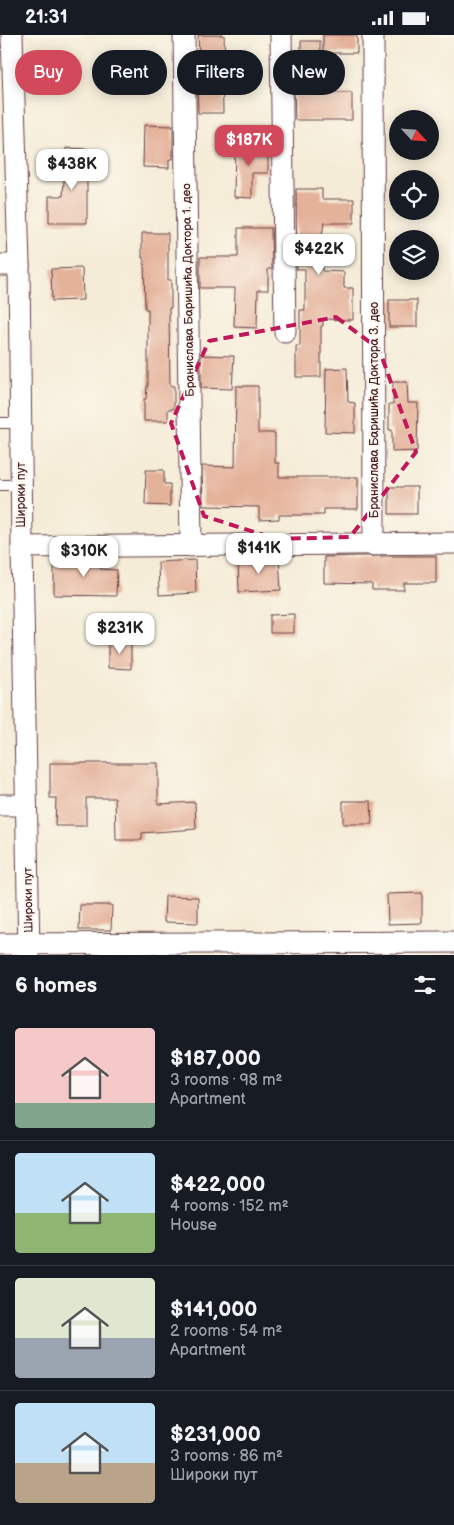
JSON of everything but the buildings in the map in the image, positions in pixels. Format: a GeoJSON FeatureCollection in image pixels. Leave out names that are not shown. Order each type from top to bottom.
{"type":"FeatureCollection","features":[{"type":"Feature","properties":{"kind":"street","name":"Широки пут"},"geometry":{"type":"LineString","coordinates":[[12,35],[7,89],[10,265],[21,423],[29,949]]}},
{"type":"Feature","properties":{"kind":"street","name":"Бранислава Баришића Доктора 1. део"},"geometry":{"type":"LineString","coordinates":[[184,35],[191,546]]}},
{"type":"Feature","properties":{"kind":"street"},"geometry":{"type":"LineString","coordinates":[[281,35],[285,332]]}},
{"type":"Feature","properties":{"kind":"street","name":"Бранислава Баришића Доктора 3. део"},"geometry":{"type":"LineString","coordinates":[[373,35],[374,545]]}},
{"type":"Feature","properties":{"kind":"street"},"geometry":{"type":"LineString","coordinates":[[22,547],[454,543]]}},
{"type":"Feature","properties":{"kind":"street"},"geometry":{"type":"LineString","coordinates":[[0,805],[26,805]]}},
{"type":"Feature","properties":{"kind":"street"},"geometry":{"type":"LineString","coordinates":[[0,944],[29,949],[454,942]]}},
{"type":"Feature","properties":{"kind":"lane"},"geometry":{"type":"LineString","coordinates":[[0,423],[21,423]]}},
{"type":"Feature","properties":{"kind":"lane"},"geometry":{"type":"LineString","coordinates":[[0,485],[21,485]]}},
{"type":"Feature","properties":{"kind":"highlighted area"},"geometry":{"type":"Polygon","coordinates":[[[336,317],[379,349],[416,452],[350,537],[276,539],[204,516],[171,423],[209,341],[336,317]]]}}]}
